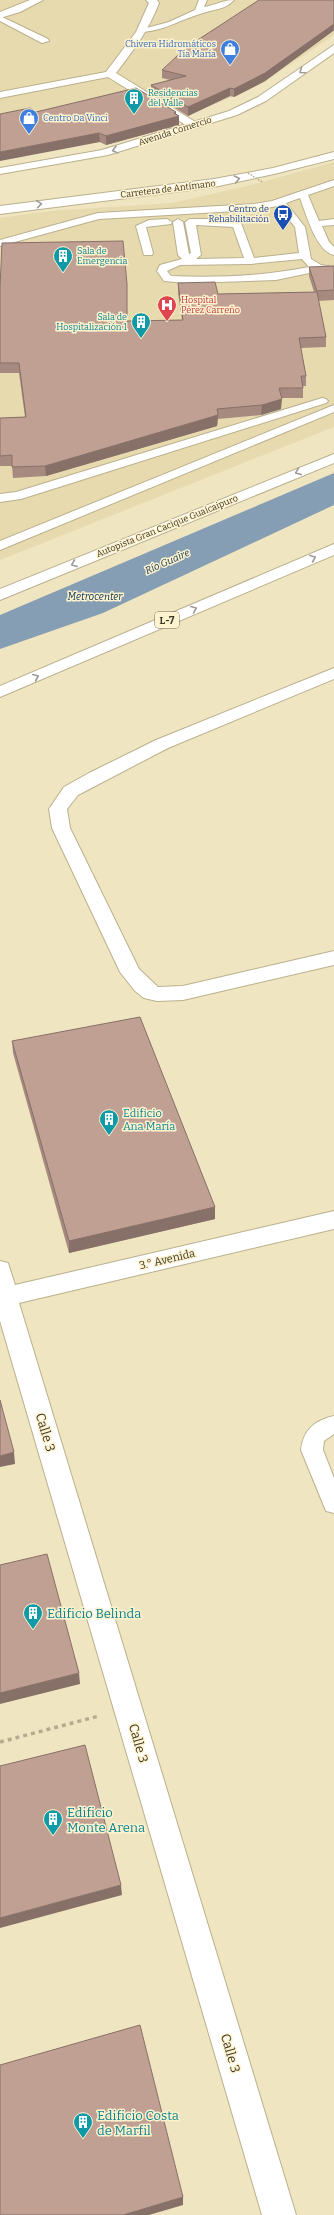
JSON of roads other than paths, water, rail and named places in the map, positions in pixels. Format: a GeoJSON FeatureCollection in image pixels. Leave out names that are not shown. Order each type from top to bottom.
{"type":"FeatureCollection","features":[{"type":"Feature","properties":{"kind":"main road"},"geometry":{"type":"LineString","coordinates":[[0,16],[38,0]]}},
{"type":"Feature","properties":{"kind":"main road"},"geometry":{"type":"LineString","coordinates":[[0,95],[110,74],[143,30],[154,3],[151,0]]}},
{"type":"Feature","properties":{"kind":"main road","name":"Avenida Comercio"},"geometry":{"type":"LineString","coordinates":[[0,171],[104,152],[232,113],[262,99],[334,48]]}},
{"type":"Feature","properties":{"kind":"main road"},"geometry":{"type":"LineString","coordinates":[[110,74],[192,125]]}},
{"type":"Feature","properties":{"kind":"main road","name":"Carretera de Antímano"},"geometry":{"type":"LineString","coordinates":[[0,210],[214,183],[274,171],[334,155]]}},
{"type":"Feature","properties":{"kind":"main road","name":"Autopista Gran Cacique Guaicaipuro"},"geometry":{"type":"LineString","coordinates":[[0,595],[334,458]]}},
{"type":"Feature","properties":{"kind":"main road","name":"L-7"},"geometry":{"type":"LineString","coordinates":[[0,692],[334,549]]}},
{"type":"Feature","properties":{"kind":"main road"},"geometry":{"type":"LineString","coordinates":[[334,673],[162,744],[95,777],[71,791],[58,809],[61,828],[130,972],[146,992],[162,995],[183,993],[334,958]]}},
{"type":"Feature","properties":{"kind":"main road","name":"3.° Avenida"},"geometry":{"type":"LineString","coordinates":[[3,1297],[334,1220]]}},
{"type":"Feature","properties":{"kind":"main road","name":"Calle 3"},"geometry":{"type":"LineString","coordinates":[[0,1270],[3,1297],[129,1709],[279,2215]]}},
{"type":"Feature","properties":{"kind":"lane"},"geometry":{"type":"LineString","coordinates":[[199,10],[202,0]]}},
{"type":"Feature","properties":{"kind":"lane"},"geometry":{"type":"LineString","coordinates":[[143,30],[171,25],[199,10],[222,6],[230,0]]}},
{"type":"Feature","properties":{"kind":"lane"},"geometry":{"type":"LineString","coordinates":[[0,16],[46,41]]}},
{"type":"Feature","properties":{"kind":"lane"},"geometry":{"type":"LineString","coordinates":[[0,243],[98,216],[126,213],[254,207],[279,202],[334,183]]}},
{"type":"Feature","properties":{"kind":"lane"},"geometry":{"type":"LineString","coordinates":[[303,194],[324,243],[334,252]]}},
{"type":"Feature","properties":{"kind":"lane"},"geometry":{"type":"LineString","coordinates":[[279,202],[288,210],[302,230],[305,256],[311,264],[319,268],[334,270]]}},
{"type":"Feature","properties":{"kind":"lane"},"geometry":{"type":"LineString","coordinates":[[148,252],[141,226],[149,222],[225,222],[237,225],[239,249],[250,261]]}},
{"type":"Feature","properties":{"kind":"lane"},"geometry":{"type":"LineString","coordinates":[[178,222],[183,255],[188,258],[196,255],[190,222]]}},
{"type":"Feature","properties":{"kind":"lane"},"geometry":{"type":"LineString","coordinates":[[225,222],[228,234]]}},
{"type":"Feature","properties":{"kind":"lane"},"geometry":{"type":"LineString","coordinates":[[315,224],[334,222]]}},
{"type":"Feature","properties":{"kind":"lane"},"geometry":{"type":"LineString","coordinates":[[305,256],[250,261],[179,262],[164,266],[162,271],[168,279],[187,280],[276,277],[319,268]]}},
{"type":"Feature","properties":{"kind":"lane"},"geometry":{"type":"LineString","coordinates":[[0,498],[17,496],[334,396]]}},
{"type":"Feature","properties":{"kind":"lane"},"geometry":{"type":"LineString","coordinates":[[0,546],[334,408]]}},
{"type":"Feature","properties":{"kind":"lane"},"geometry":{"type":"LineString","coordinates":[[334,1425],[323,1428],[317,1434],[312,1443],[312,1450],[334,1504]]}},
{"type":"Feature","properties":{"kind":"water","name":"Metrocenter"},"geometry":{"type":"Polygon","coordinates":[[[334,473],[334,505],[103,613],[0,649],[0,615],[334,473]]]}},
{"type":"Feature","properties":{"kind":"place","name":"Chivera Hidromáticos Tía María"},"geometry":{"type":"Point","coordinates":[230,66]}},
{"type":"Feature","properties":{"kind":"place","name":"Residencias del Valle"},"geometry":{"type":"Point","coordinates":[134,115]}},
{"type":"Feature","properties":{"kind":"place","name":"Centro Da Vinci"},"geometry":{"type":"Point","coordinates":[29,135]}},
{"type":"Feature","properties":{"kind":"place","name":"Centro de Rehabilitación"},"geometry":{"type":"Point","coordinates":[283,231]}},
{"type":"Feature","properties":{"kind":"place","name":"Sala de Emergencia"},"geometry":{"type":"Point","coordinates":[63,273]}},
{"type":"Feature","properties":{"kind":"place","name":"Hospital Pérez Carreño"},"geometry":{"type":"Point","coordinates":[167,322]}},
{"type":"Feature","properties":{"kind":"place","name":"Sala de Hospitalización 1"},"geometry":{"type":"Point","coordinates":[141,339]}},
{"type":"Feature","properties":{"kind":"place","name":"Edificio Ana María"},"geometry":{"type":"Point","coordinates":[109,1136]}},
{"type":"Feature","properties":{"kind":"place","name":"Edificio Belinda"},"geometry":{"type":"Point","coordinates":[33,1630]}},
{"type":"Feature","properties":{"kind":"place","name":"Edificio Monte Arena"},"geometry":{"type":"Point","coordinates":[53,1836]}},
{"type":"Feature","properties":{"kind":"place","name":"Edificio Costa de Marfil"},"geometry":{"type":"Point","coordinates":[83,2139]}},
{"type":"Feature","properties":{"kind":"water label","name":"Río Guaire"},"geometry":{"type":"Point","coordinates":[167,561]}}]}
